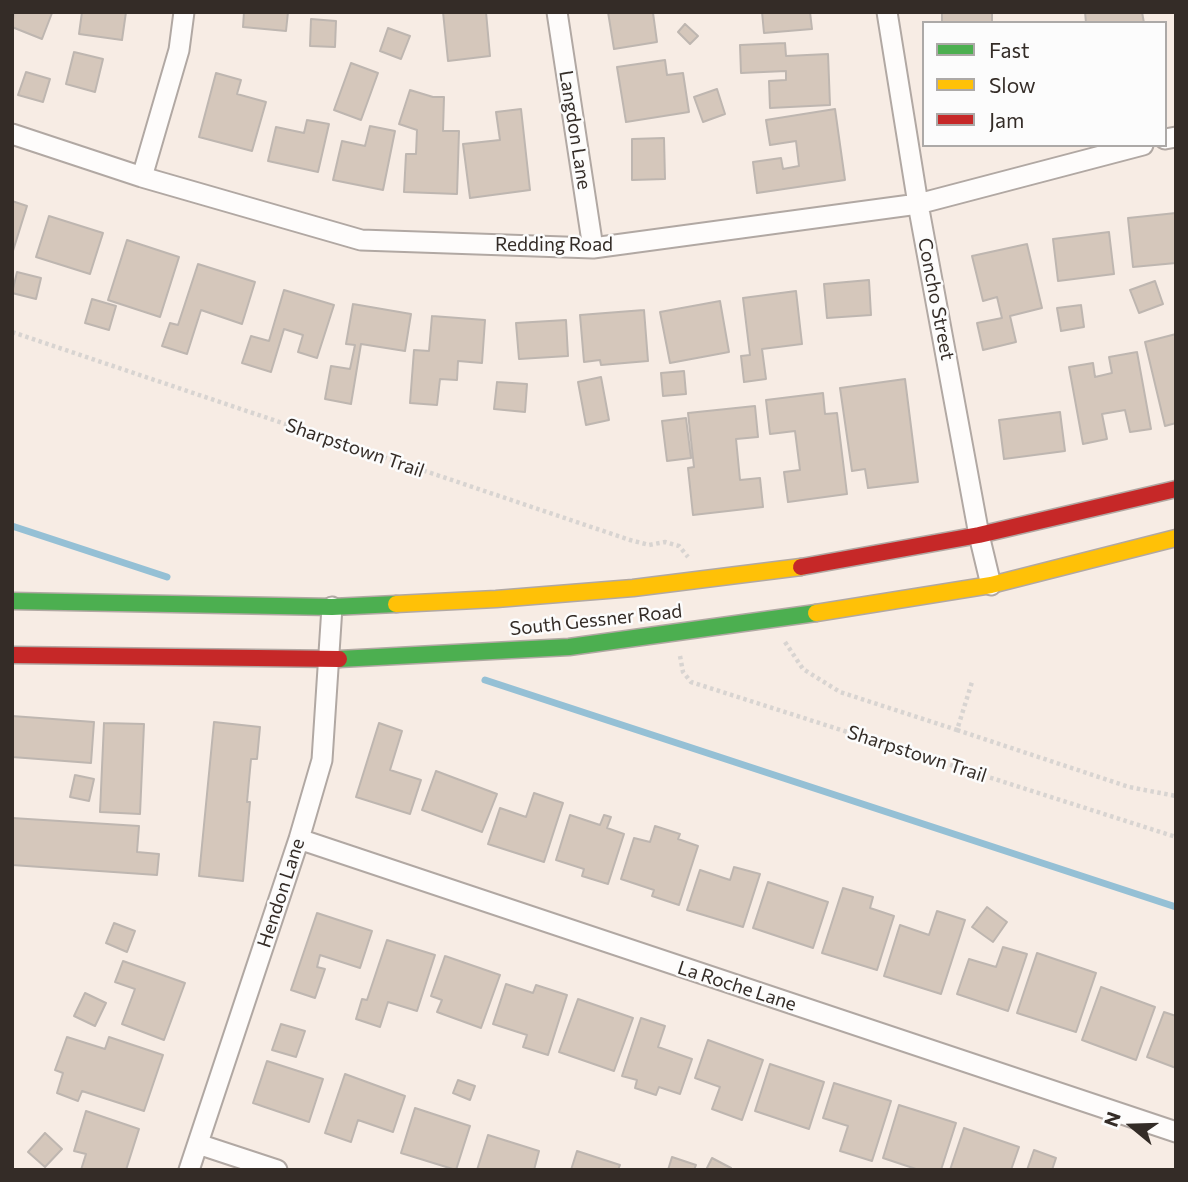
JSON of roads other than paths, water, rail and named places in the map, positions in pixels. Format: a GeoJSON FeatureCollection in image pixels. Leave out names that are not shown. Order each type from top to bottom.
{"type":"FeatureCollection","features":[{"type":"Feature","properties":{"kind":"main road","name":"South Gessner Road"},"geometry":{"type":"LineString","coordinates":[[12,601],[332,607],[496,599],[633,588],[771,572],[979,535],[1176,489]]}},
{"type":"Feature","properties":{"kind":"main road","name":"South Gessner Road"},"geometry":{"type":"LineString","coordinates":[[12,655],[329,660],[569,647],[775,619],[991,585],[1176,537]]}},
{"type":"Feature","properties":{"kind":"street"},"geometry":{"type":"LineString","coordinates":[[142,177],[179,50],[184,12]]}},
{"type":"Feature","properties":{"kind":"street","name":"Langdon Lane"},"geometry":{"type":"LineString","coordinates":[[557,12],[593,248]]}},
{"type":"Feature","properties":{"kind":"street","name":"Concho Street"},"geometry":{"type":"LineString","coordinates":[[887,12],[918,204],[979,535],[991,585]]}},
{"type":"Feature","properties":{"kind":"street","name":"Redding Road"},"geometry":{"type":"LineString","coordinates":[[12,134],[142,177],[361,240],[593,248],[918,204],[1135,147]]}},
{"type":"Feature","properties":{"kind":"street","name":"Hendon Lane"},"geometry":{"type":"LineString","coordinates":[[189,1170],[299,839],[322,760],[332,607]]}},
{"type":"Feature","properties":{"kind":"street","name":"La Roche Lane"},"geometry":{"type":"LineString","coordinates":[[299,839],[1176,1132]]}},
{"type":"Feature","properties":{"kind":"street"},"geometry":{"type":"LineString","coordinates":[[198,1144],[277,1170]]}},
{"type":"Feature","properties":{"kind":"waterway"},"geometry":{"type":"LineString","coordinates":[[12,526],[167,577]]}},
{"type":"Feature","properties":{"kind":"waterway"},"geometry":{"type":"LineString","coordinates":[[485,680],[1176,907]]}}]}
